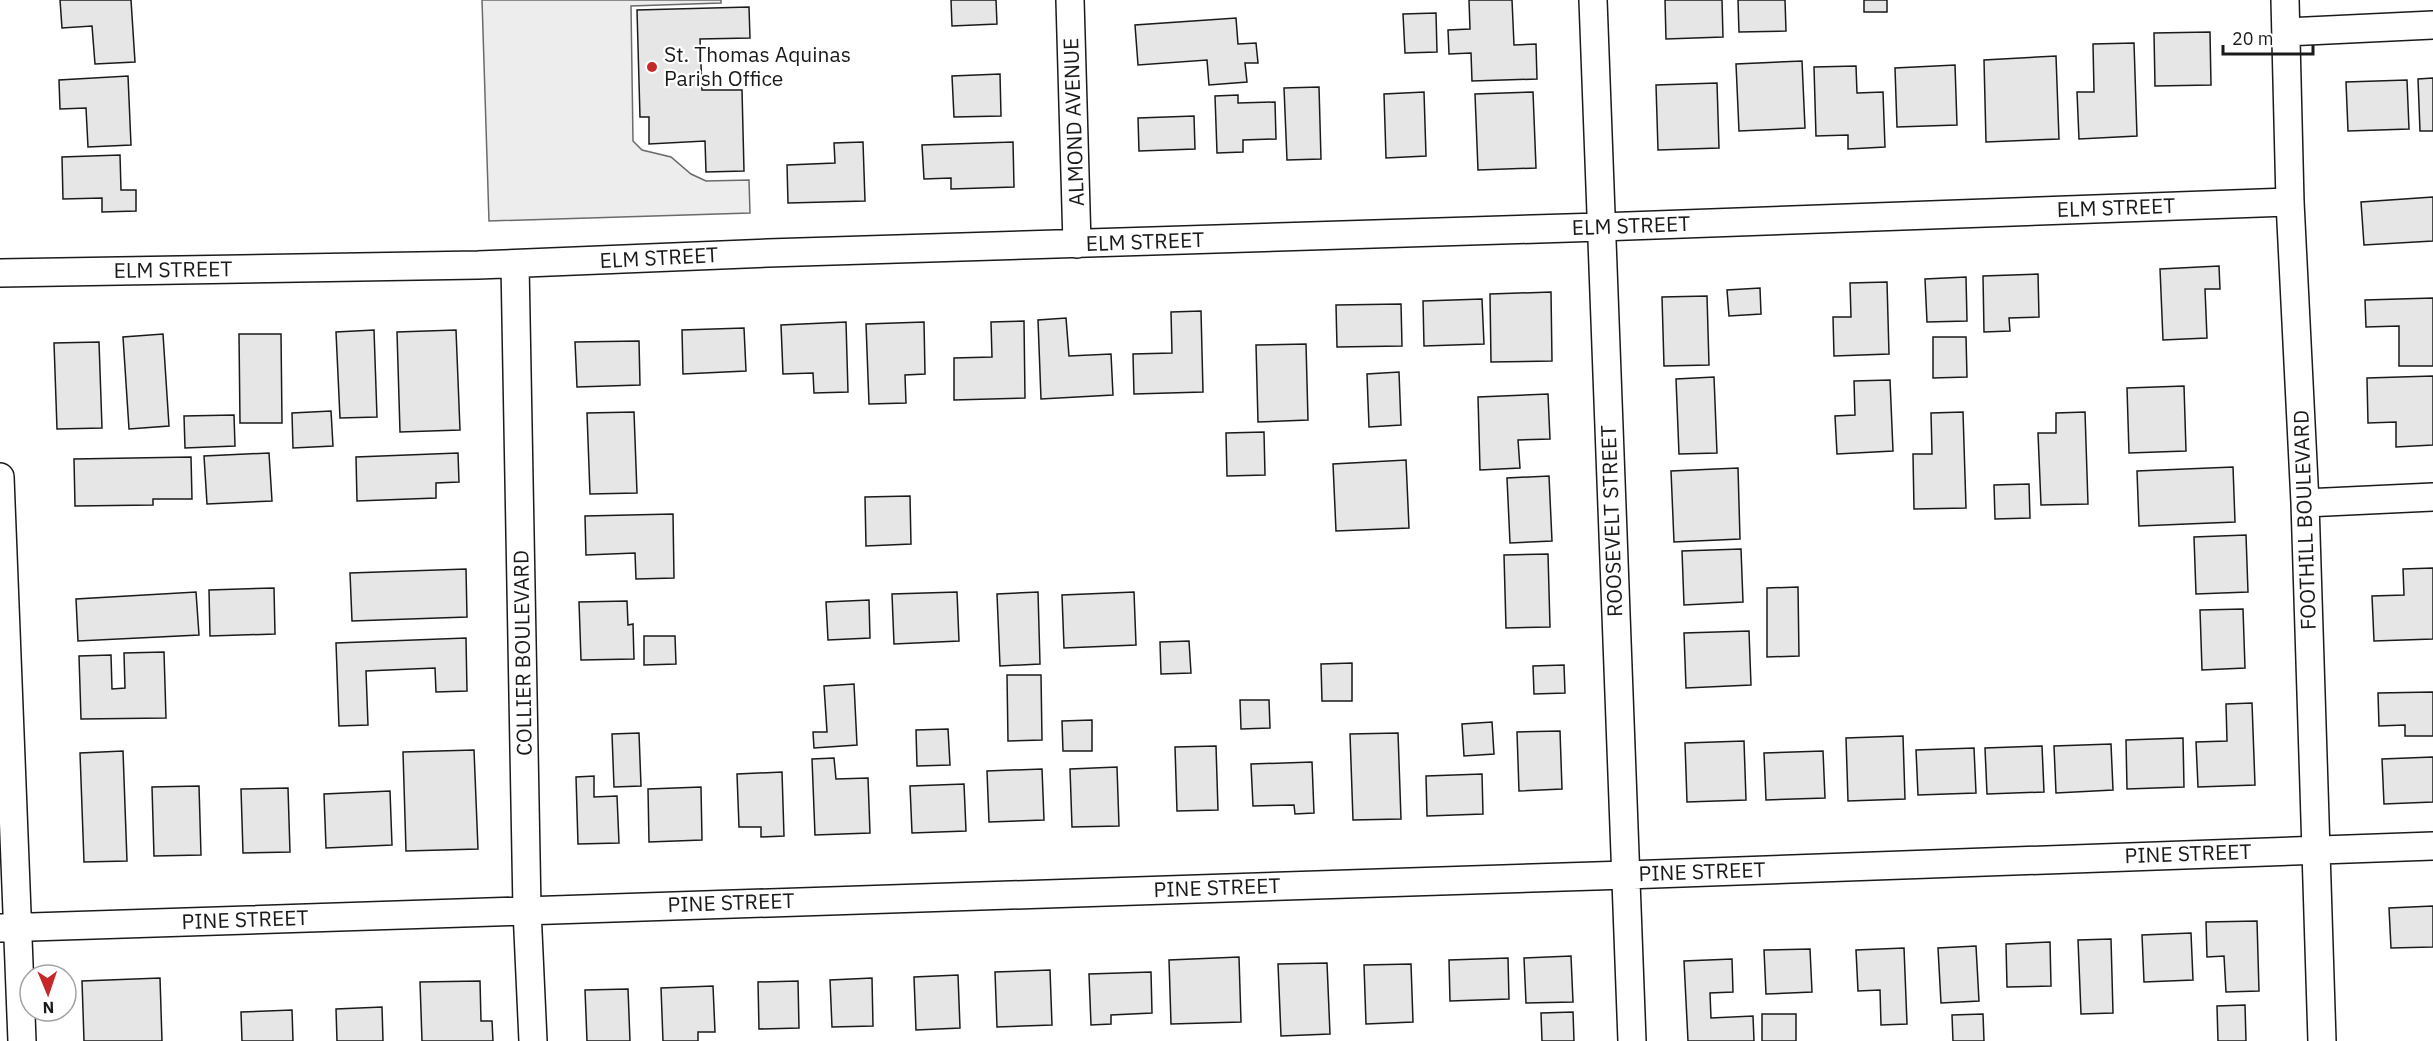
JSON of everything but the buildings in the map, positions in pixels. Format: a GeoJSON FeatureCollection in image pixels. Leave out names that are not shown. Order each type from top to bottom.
{"type":"FeatureCollection","features":[{"type":"Feature","properties":{"kind":"street","name":"ALMOND AVENUE"},"geometry":{"type":"LineString","coordinates":[[1070,0],[1077,244]]}},
{"type":"Feature","properties":{"kind":"street","name":"ROOSEVELT STREET"},"geometry":{"type":"LineString","coordinates":[[1593,0],[1632,1041]]}},
{"type":"Feature","properties":{"kind":"street","name":"FOOTHILL BOULEVARD"},"geometry":{"type":"LineString","coordinates":[[2285,0],[2290,202],[2306,503],[2322,1041]]}},
{"type":"Feature","properties":{"kind":"street"},"geometry":{"type":"LineString","coordinates":[[2286,32],[2433,25]]}},
{"type":"Feature","properties":{"kind":"street","name":"ELM STREET"},"geometry":{"type":"LineString","coordinates":[[0,273],[515,264],[792,252],[1600,227],[2290,202]]}},
{"type":"Feature","properties":{"kind":"street","name":"COLLIER BOULEVARD"},"geometry":{"type":"LineString","coordinates":[[515,264],[527,910],[533,1041]]}},
{"type":"Feature","properties":{"kind":"street"},"geometry":{"type":"LineString","coordinates":[[0,477],[9,928],[22,1041]]}},
{"type":"Feature","properties":{"kind":"street"},"geometry":{"type":"LineString","coordinates":[[2306,503],[2433,497]]}},
{"type":"Feature","properties":{"kind":"street","name":"PINE STREET"},"geometry":{"type":"LineString","coordinates":[[9,928],[2433,846]]}},
{"type":"Feature","properties":{"kind":"shaded area"},"geometry":{"type":"Polygon","coordinates":[[[482,0],[721,0],[721,3],[631,6],[633,141],[642,150],[671,157],[691,174],[706,181],[749,180],[750,213],[489,221],[482,0]]]}},
{"type":"Feature","properties":{"kind":"place","name":"St. Thomas Aquinas Parish Office"},"geometry":{"type":"Point","coordinates":[652,67]}}]}
